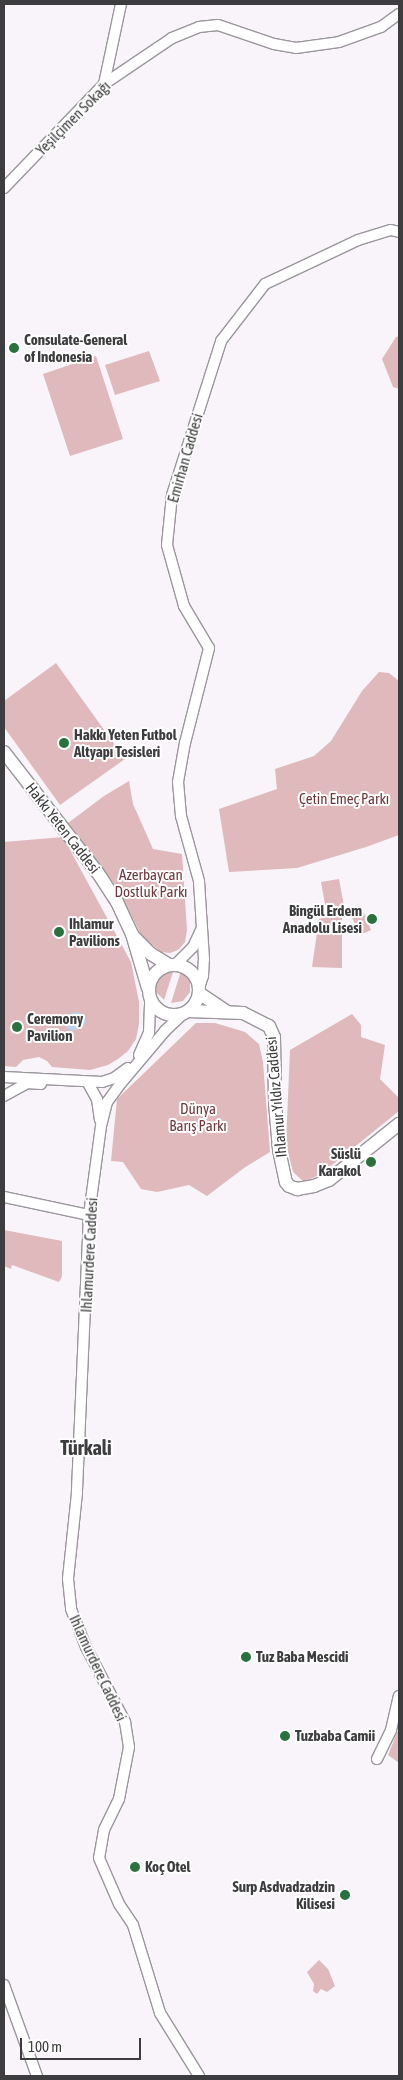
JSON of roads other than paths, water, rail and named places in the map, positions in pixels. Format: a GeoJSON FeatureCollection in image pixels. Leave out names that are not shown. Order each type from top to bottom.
{"type":"FeatureCollection","features":[{"type":"Feature","properties":{"kind":"main road","name":"Hakkı Yeten Caddesi"},"geometry":{"type":"LineString","coordinates":[[4,752],[98,874],[117,902],[132,934],[149,994]]}},
{"type":"Feature","properties":{"kind":"main road","name":"Hakkı Yeten Caddesi"},"geometry":{"type":"LineString","coordinates":[[132,934],[151,954],[172,965]]}},
{"type":"Feature","properties":{"kind":"main road"},"geometry":{"type":"LineString","coordinates":[[172,965],[191,972],[199,990],[227,1012],[221,1014],[186,1012],[167,1014],[155,1007],[149,994],[153,974],[172,965]]}},
{"type":"Feature","properties":{"kind":"main road"},"geometry":{"type":"LineString","coordinates":[[186,1012],[194,1005],[199,990]]}},
{"type":"Feature","properties":{"kind":"main road","name":"Ihlamur Yıldız Caddesi"},"geometry":{"type":"LineString","coordinates":[[227,1012],[243,1014],[268,1026],[274,1037],[275,1103],[279,1150],[286,1182],[289,1186],[296,1189],[314,1186],[329,1180],[399,1124]]}},
{"type":"Feature","properties":{"kind":"street"},"geometry":{"type":"LineString","coordinates":[[104,84],[121,4]]}},
{"type":"Feature","properties":{"kind":"street","name":"Yeşilçimen Sokağı"},"geometry":{"type":"LineString","coordinates":[[4,188],[104,84],[172,38],[199,27],[218,25],[274,44],[296,48],[339,42],[381,27],[399,14]]}},
{"type":"Feature","properties":{"kind":"street","name":"Emirhan Caddesi"},"geometry":{"type":"LineString","coordinates":[[199,990],[204,965],[204,936],[201,930],[199,881],[181,816],[178,782],[209,648],[184,606],[166,545],[172,495],[221,341],[266,284],[350,243],[391,230],[399,232]]}},
{"type":"Feature","properties":{"kind":"street"},"geometry":{"type":"LineString","coordinates":[[172,965],[193,947],[201,930]]}},
{"type":"Feature","properties":{"kind":"street"},"geometry":{"type":"LineString","coordinates":[[4,1077],[22,1076],[88,1083],[102,1082],[114,1078],[125,1070],[141,1053],[148,1033],[149,994]]}},
{"type":"Feature","properties":{"kind":"street"},"geometry":{"type":"LineString","coordinates":[[101,1126],[108,1102],[121,1082],[165,1031],[186,1012]]}},
{"type":"Feature","properties":{"kind":"street"},"geometry":{"type":"LineString","coordinates":[[4,1086],[22,1076]]}},
{"type":"Feature","properties":{"kind":"street"},"geometry":{"type":"LineString","coordinates":[[4,1096],[27,1083],[62,1081]]}},
{"type":"Feature","properties":{"kind":"street"},"geometry":{"type":"LineString","coordinates":[[88,1083],[97,1099],[101,1126]]}},
{"type":"Feature","properties":{"kind":"street","name":"Ihlamurdere Caddesi"},"geometry":{"type":"LineString","coordinates":[[101,1126],[89,1215],[77,1492],[68,1579],[71,1609],[86,1647],[125,1722],[129,1747],[119,1799],[104,1830],[99,1858],[119,1904],[133,1925],[160,2013],[199,2076]]}},
{"type":"Feature","properties":{"kind":"street"},"geometry":{"type":"LineString","coordinates":[[4,1197],[89,1215]]}},
{"type":"Feature","properties":{"kind":"street"},"geometry":{"type":"LineString","coordinates":[[377,1758],[391,1730],[399,1696]]}},
{"type":"Feature","properties":{"kind":"street"},"geometry":{"type":"LineString","coordinates":[[4,1985],[37,2076]]}},
{"type":"Feature","properties":{"kind":"water"},"geometry":{"type":"Polygon","coordinates":[[[75,1012],[81,1013],[86,1021],[84,1026],[79,1026],[74,1031],[68,1029],[64,1023],[65,1016],[75,1012]]]}},
{"type":"Feature","properties":{"kind":"place","name":"Consulate-General of Indonesia"},"geometry":{"type":"Point","coordinates":[14,348]}},
{"type":"Feature","properties":{"kind":"place","name":"Hakkı Yeten Futbol Altyapı Tesisleri"},"geometry":{"type":"Point","coordinates":[64,743]}},
{"type":"Feature","properties":{"kind":"place","name":"Bingül Erdem Anadolu Lisesi"},"geometry":{"type":"Point","coordinates":[372,919]}},
{"type":"Feature","properties":{"kind":"place","name":"Ihlamur Pavilions"},"geometry":{"type":"Point","coordinates":[59,932]}},
{"type":"Feature","properties":{"kind":"place","name":"Ceremony Pavilion"},"geometry":{"type":"Point","coordinates":[17,1027]}},
{"type":"Feature","properties":{"kind":"place","name":"Süslü Karakol"},"geometry":{"type":"Point","coordinates":[371,1162]}},
{"type":"Feature","properties":{"kind":"place","name":"Tuz Baba Mescidi"},"geometry":{"type":"Point","coordinates":[246,1657]}},
{"type":"Feature","properties":{"kind":"place","name":"Tuzbaba Camii"},"geometry":{"type":"Point","coordinates":[285,1736]}},
{"type":"Feature","properties":{"kind":"place","name":"Koç Otel"},"geometry":{"type":"Point","coordinates":[135,1867]}},
{"type":"Feature","properties":{"kind":"place","name":"Surp Asdvadzadzin Kilisesi"},"geometry":{"type":"Point","coordinates":[345,1895]}},
{"type":"Feature","properties":{"kind":"district","name":"Türkali"},"geometry":{"type":"Point","coordinates":[86,1447]}},
{"type":"Feature","properties":{"kind":"park label","name":"Çetin Emeç Parkı"},"geometry":{"type":"Point","coordinates":[344,799]}},
{"type":"Feature","properties":{"kind":"park label","name":"Azerbaycan Dostluk Parkı"},"geometry":{"type":"Point","coordinates":[151,882]}},
{"type":"Feature","properties":{"kind":"park label","name":"Dünya Barış Parkı"},"geometry":{"type":"Point","coordinates":[198,1116]}}]}
